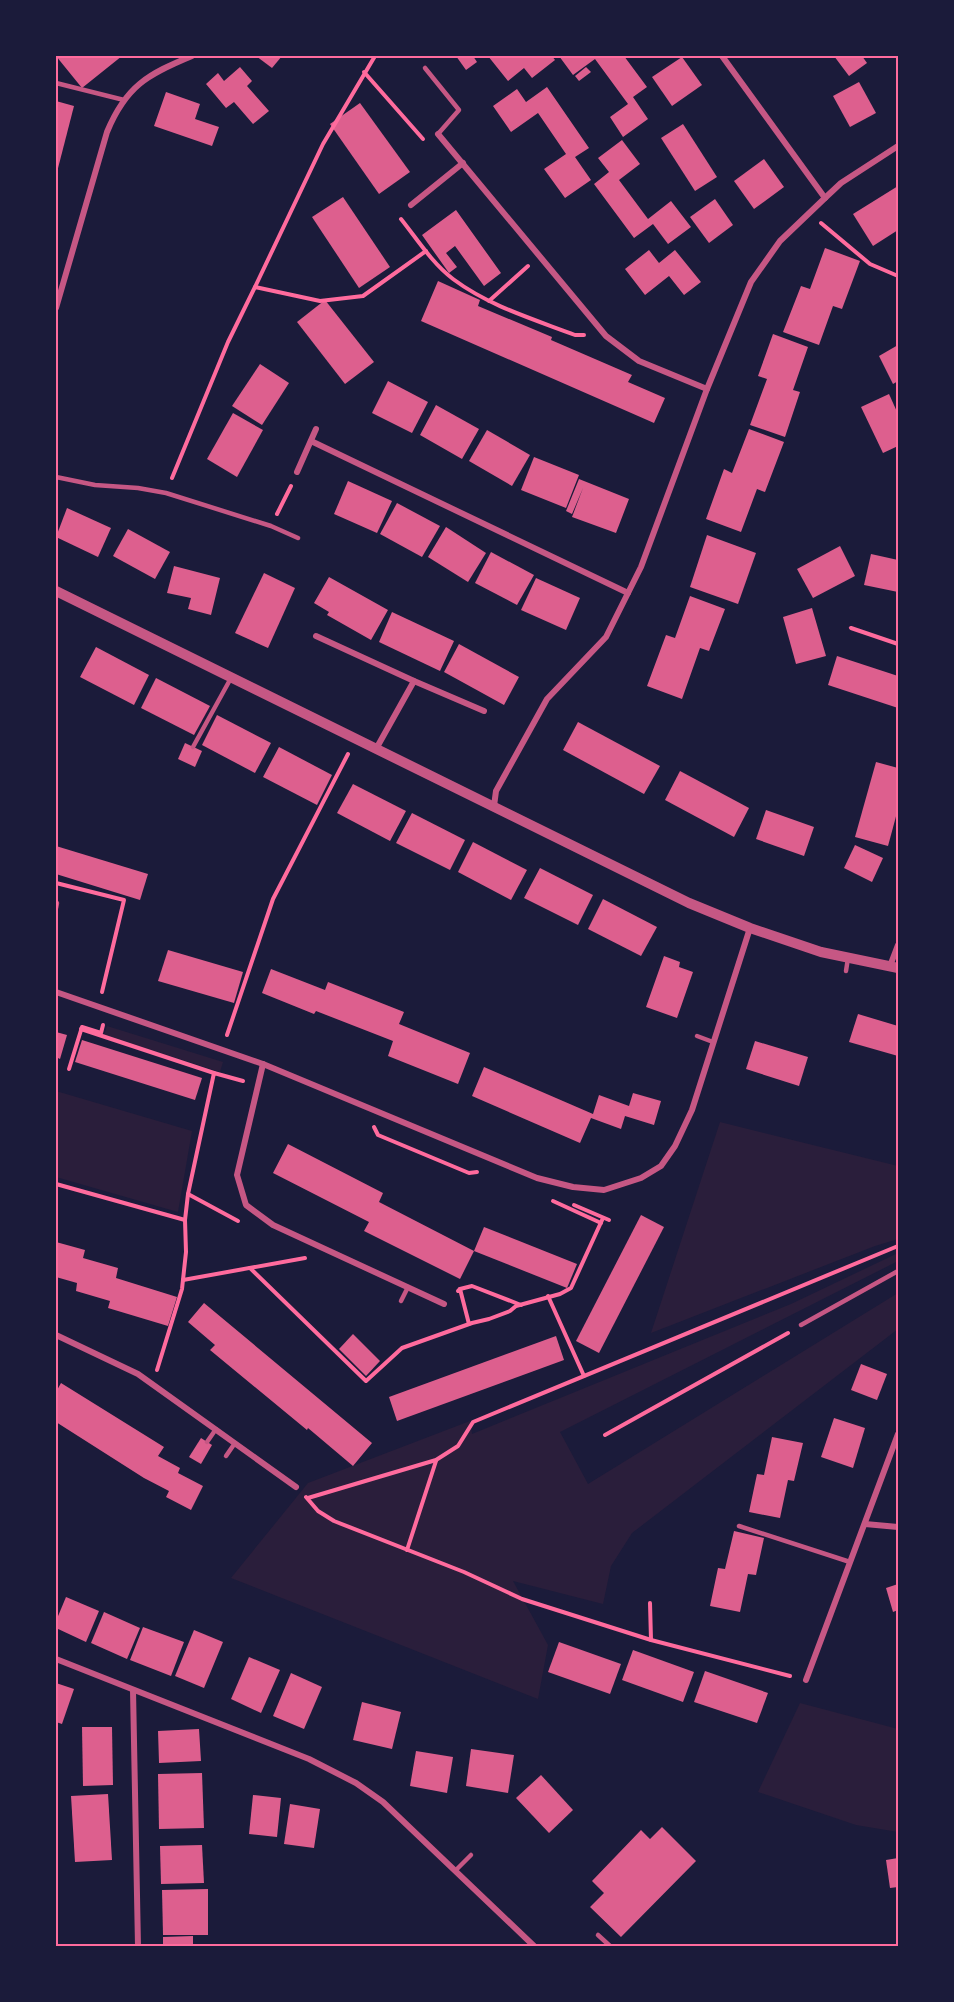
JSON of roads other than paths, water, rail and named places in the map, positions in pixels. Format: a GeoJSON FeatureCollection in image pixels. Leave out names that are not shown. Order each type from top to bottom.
{"type":"FeatureCollection","features":[{"type":"Feature","properties":{"kind":"street"},"geometry":{"type":"LineString","coordinates":[[56,308],[107,132],[114,115],[128,94],[145,79],[192,56]]}},
{"type":"Feature","properties":{"kind":"street"},"geometry":{"type":"LineString","coordinates":[[722,56],[825,198]]}},
{"type":"Feature","properties":{"kind":"street"},"geometry":{"type":"LineString","coordinates":[[438,134],[606,336],[639,361],[707,388]]}},
{"type":"Feature","properties":{"kind":"street"},"geometry":{"type":"LineString","coordinates":[[494,807],[496,791],[547,699],[606,637],[641,567],[707,388],[751,282],[780,242],[841,183],[898,146]]}},
{"type":"Feature","properties":{"kind":"street"},"geometry":{"type":"LineString","coordinates":[[411,205],[463,163]]}},
{"type":"Feature","properties":{"kind":"street"},"geometry":{"type":"LineString","coordinates":[[297,472],[316,429]]}},
{"type":"Feature","properties":{"kind":"street"},"geometry":{"type":"LineString","coordinates":[[311,441],[628,593]]}},
{"type":"Feature","properties":{"kind":"street"},"geometry":{"type":"LineString","coordinates":[[56,591],[689,903],[750,928],[821,952],[848,958],[894,967],[898,945]]}},
{"type":"Feature","properties":{"kind":"street"},"geometry":{"type":"LineString","coordinates":[[316,636],[484,711]]}},
{"type":"Feature","properties":{"kind":"street"},"geometry":{"type":"LineString","coordinates":[[376,749],[414,681]]}},
{"type":"Feature","properties":{"kind":"street"},"geometry":{"type":"LineString","coordinates":[[56,992],[263,1064],[537,1178],[573,1187],[604,1190],[640,1178],[661,1166],[675,1146],[692,1110],[750,928]]}},
{"type":"Feature","properties":{"kind":"street"},"geometry":{"type":"LineString","coordinates":[[263,1064],[237,1175],[246,1206],[273,1225],[444,1304]]}},
{"type":"Feature","properties":{"kind":"street"},"geometry":{"type":"LineString","coordinates":[[56,1335],[138,1374],[296,1487]]}},
{"type":"Feature","properties":{"kind":"street"},"geometry":{"type":"LineString","coordinates":[[806,1680],[898,1434]]}},
{"type":"Feature","properties":{"kind":"street"},"geometry":{"type":"LineString","coordinates":[[865,1524],[898,1527]]}},
{"type":"Feature","properties":{"kind":"street"},"geometry":{"type":"LineString","coordinates":[[56,1659],[309,1759],[356,1783],[383,1802],[534,1947]]}},
{"type":"Feature","properties":{"kind":"street"},"geometry":{"type":"LineString","coordinates":[[133,1690],[138,1947]]}},
{"type":"Feature","properties":{"kind":"lane"},"geometry":{"type":"LineString","coordinates":[[425,68],[459,110],[438,134]]}},
{"type":"Feature","properties":{"kind":"lane"},"geometry":{"type":"LineString","coordinates":[[56,83],[124,100]]}},
{"type":"Feature","properties":{"kind":"lane"},"geometry":{"type":"LineString","coordinates":[[56,477],[95,485],[138,488],[166,493],[271,526],[298,537]]}},
{"type":"Feature","properties":{"kind":"lane"},"geometry":{"type":"LineString","coordinates":[[193,747],[231,678]]}},
{"type":"Feature","properties":{"kind":"lane"},"geometry":{"type":"LineString","coordinates":[[846,971],[848,958]]}},
{"type":"Feature","properties":{"kind":"lane"},"geometry":{"type":"LineString","coordinates":[[697,1036],[713,1042]]}},
{"type":"Feature","properties":{"kind":"lane"},"geometry":{"type":"LineString","coordinates":[[801,1325],[898,1271]]}},
{"type":"Feature","properties":{"kind":"lane"},"geometry":{"type":"LineString","coordinates":[[401,1301],[408,1287]]}},
{"type":"Feature","properties":{"kind":"lane"},"geometry":{"type":"LineString","coordinates":[[207,1442],[216,1429]]}},
{"type":"Feature","properties":{"kind":"lane"},"geometry":{"type":"LineString","coordinates":[[226,1456],[235,1443]]}},
{"type":"Feature","properties":{"kind":"lane"},"geometry":{"type":"LineString","coordinates":[[739,1526],[850,1562]]}},
{"type":"Feature","properties":{"kind":"lane"},"geometry":{"type":"LineString","coordinates":[[455,1870],[471,1854]]}},
{"type":"Feature","properties":{"kind":"lane"},"geometry":{"type":"LineString","coordinates":[[598,1935],[610,1947]]}}]}
